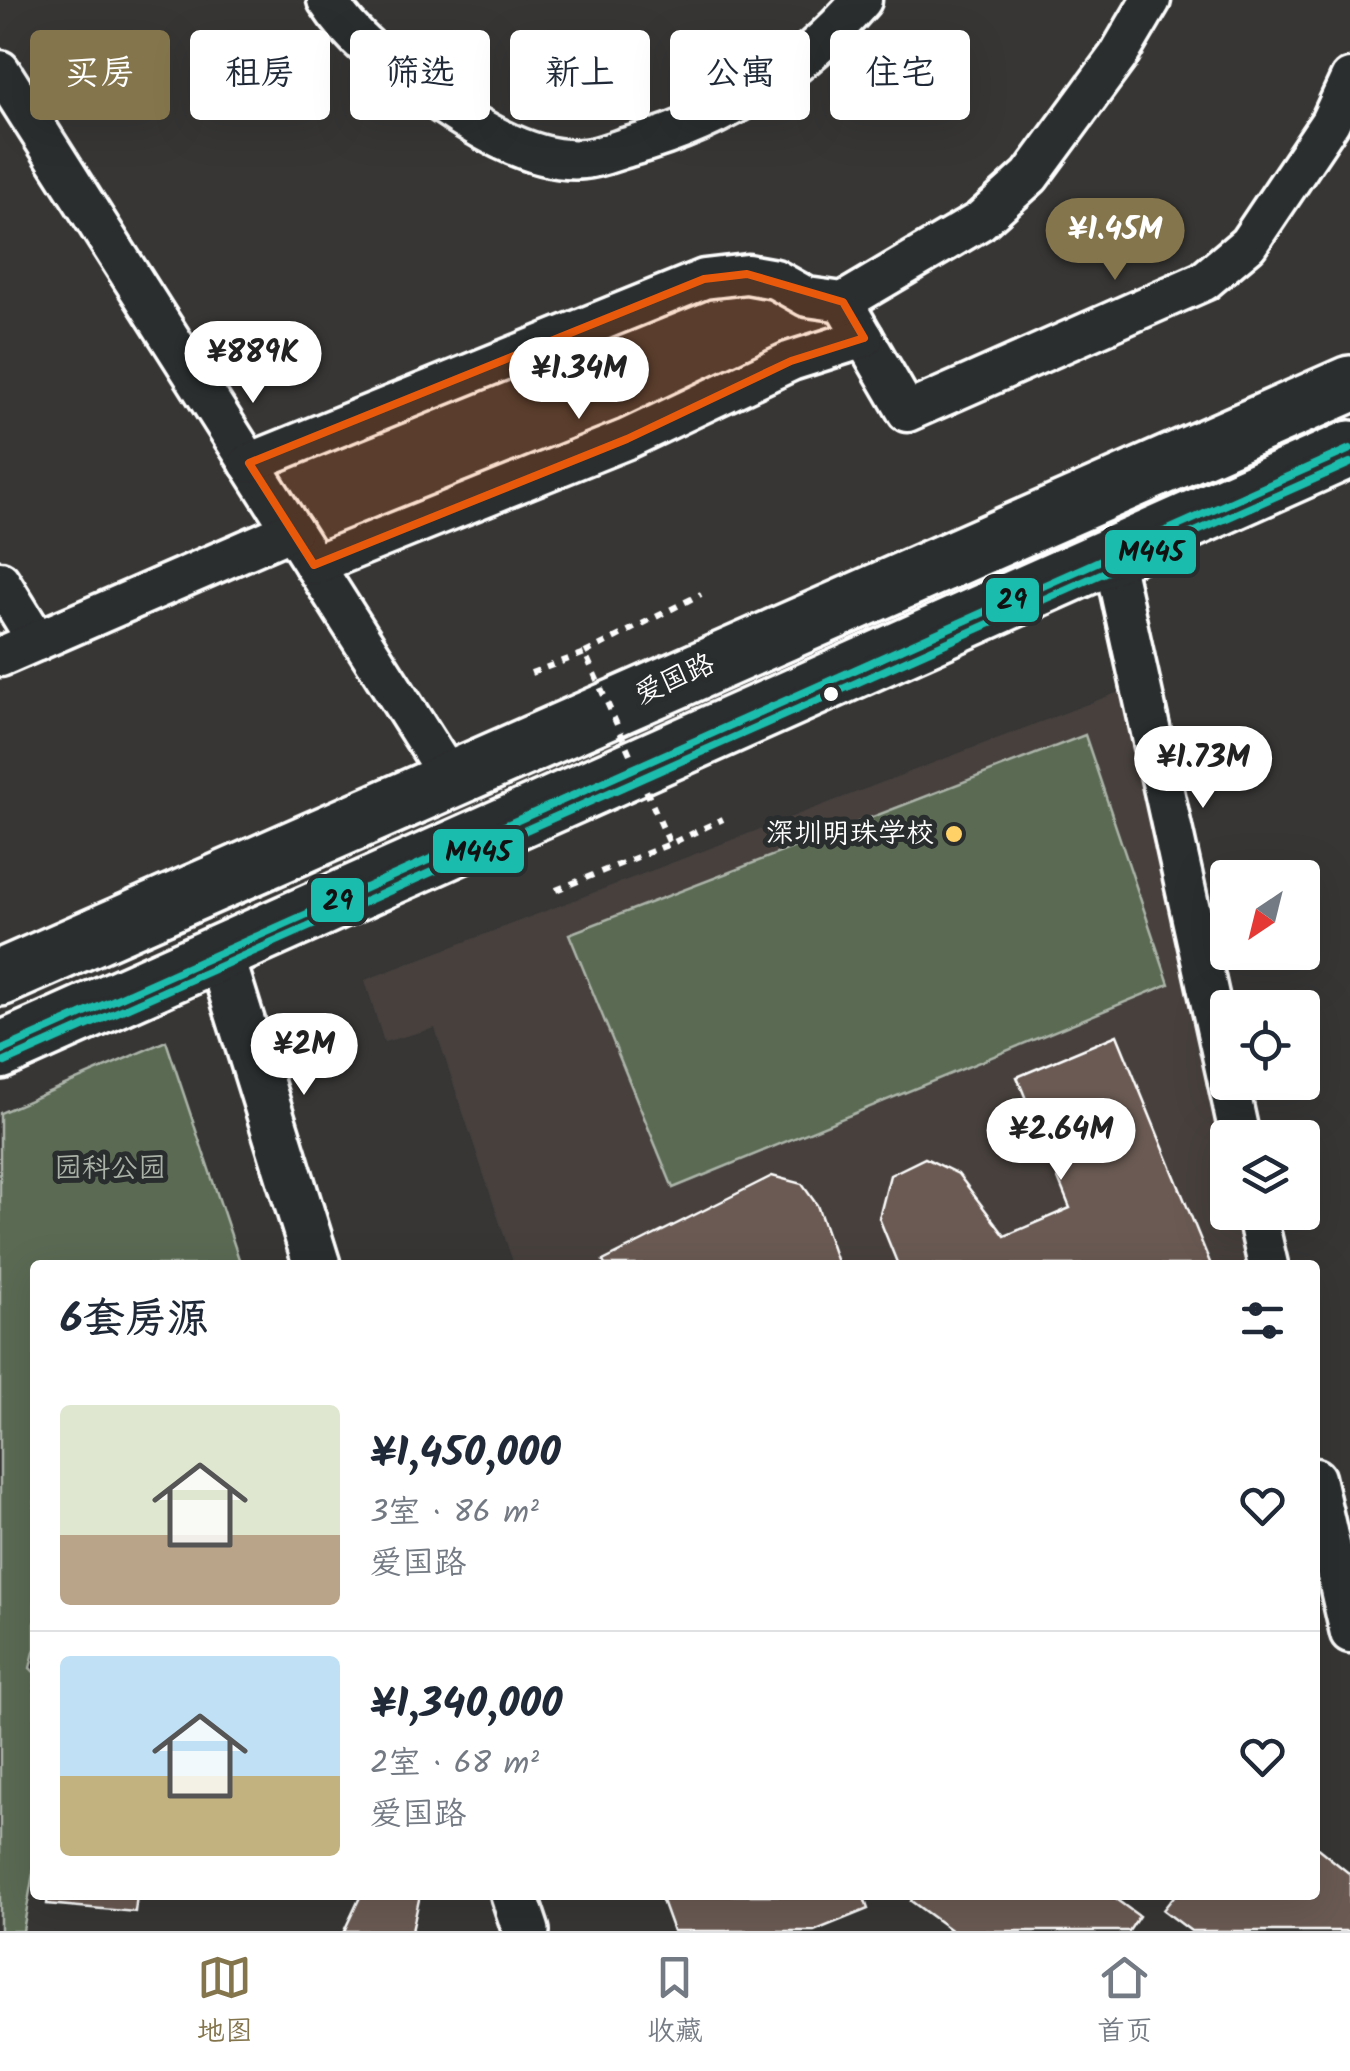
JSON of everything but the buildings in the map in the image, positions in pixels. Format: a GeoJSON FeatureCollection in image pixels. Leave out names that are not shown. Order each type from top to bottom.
{"type":"FeatureCollection","features":[{"type":"Feature","properties":{"kind":"highway","name":"爱国路"},"geometry":{"type":"LineString","coordinates":[[0,978],[1350,384]]}},
{"type":"Feature","properties":{"kind":"highway"},"geometry":{"type":"LineString","coordinates":[[0,1051],[1350,449]]}},
{"type":"Feature","properties":{"kind":"street"},"geometry":{"type":"LineString","coordinates":[[327,0],[379,60],[467,122],[534,152],[583,159],[681,133],[761,92],[838,28],[862,0]]}},
{"type":"Feature","properties":{"kind":"street"},"geometry":{"type":"LineString","coordinates":[[249,463],[704,279],[761,276],[808,297],[842,302],[980,221],[1030,176],[1118,56],[1151,0]]}},
{"type":"Feature","properties":{"kind":"street"},"geometry":{"type":"LineString","coordinates":[[0,70],[450,779]]}},
{"type":"Feature","properties":{"kind":"street"},"geometry":{"type":"LineString","coordinates":[[842,302],[907,412],[1204,281],[1248,244],[1330,122],[1350,80]]}},
{"type":"Feature","properties":{"kind":"street"},"geometry":{"type":"LineString","coordinates":[[314,566],[627,440],[791,362],[864,338]]}},
{"type":"Feature","properties":{"kind":"street"},"geometry":{"type":"LineString","coordinates":[[0,657],[292,530]]}},
{"type":"Feature","properties":{"kind":"street"},"geometry":{"type":"LineString","coordinates":[[1112,555],[1210,1000]]}},
{"type":"Feature","properties":{"kind":"street"},"geometry":{"type":"LineString","coordinates":[[0,581],[37,641]]}},
{"type":"Feature","properties":{"kind":"street"},"geometry":{"type":"LineString","coordinates":[[220,953],[315,1260]]}},
{"type":"Feature","properties":{"kind":"street"},"geometry":{"type":"LineString","coordinates":[[1260,1230],[1267,1260]]}},
{"type":"Feature","properties":{"kind":"street"},"geometry":{"type":"LineString","coordinates":[[1320,1500],[1350,1633]]}},
{"type":"Feature","properties":{"kind":"street"},"geometry":{"type":"LineString","coordinates":[[516,1900],[526,1931]]}},
{"type":"Feature","properties":{"kind":"path"},"geometry":{"type":"LineString","coordinates":[[531,673],[585,653],[701,594]]}},
{"type":"Feature","properties":{"kind":"path"},"geometry":{"type":"LineString","coordinates":[[585,653],[670,844]]}},
{"type":"Feature","properties":{"kind":"path"},"geometry":{"type":"LineString","coordinates":[[556,890],[723,819]]}},
{"type":"Feature","properties":{"kind":"highlighted area"},"geometry":{"type":"Polygon","coordinates":[[[747,274],[843,302],[864,338],[791,361],[627,439],[314,565],[249,463],[704,279],[747,274]]]}},
{"type":"Feature","properties":{"kind":"shaded area","name":"深圳明珠学校"},"geometry":{"type":"Polygon","coordinates":[[[1127,689],[1210,1058],[1210,1100],[1219,1100],[1224,1120],[1210,1120],[1210,1230],[1255,1230],[1263,1260],[512,1260],[435,1028],[384,1042],[365,980],[1127,689]]]}},
{"type":"Feature","properties":{"kind":"green space"},"geometry":{"type":"Polygon","coordinates":[[[1085,735],[1169,984],[673,1188],[569,934],[1085,735]]]}},
{"type":"Feature","properties":{"kind":"green space","name":"园科公园"},"geometry":{"type":"Polygon","coordinates":[[[166,1041],[239,1260],[30,1260],[30,1891],[23,1931],[0,1931],[0,1113],[166,1041]]]}},
{"type":"Feature","properties":{"kind":"transit line","name":"29"},"geometry":{"type":"LineString","coordinates":[[0,1051],[1350,449]]}},
{"type":"Feature","properties":{"kind":"transit line","name":"M445"},"geometry":{"type":"LineString","coordinates":[[5,1062],[1350,463]]}},
{"type":"Feature","properties":{"kind":"place","name":"深圳明珠学校"},"geometry":{"type":"Point","coordinates":[954,834]}}]}
